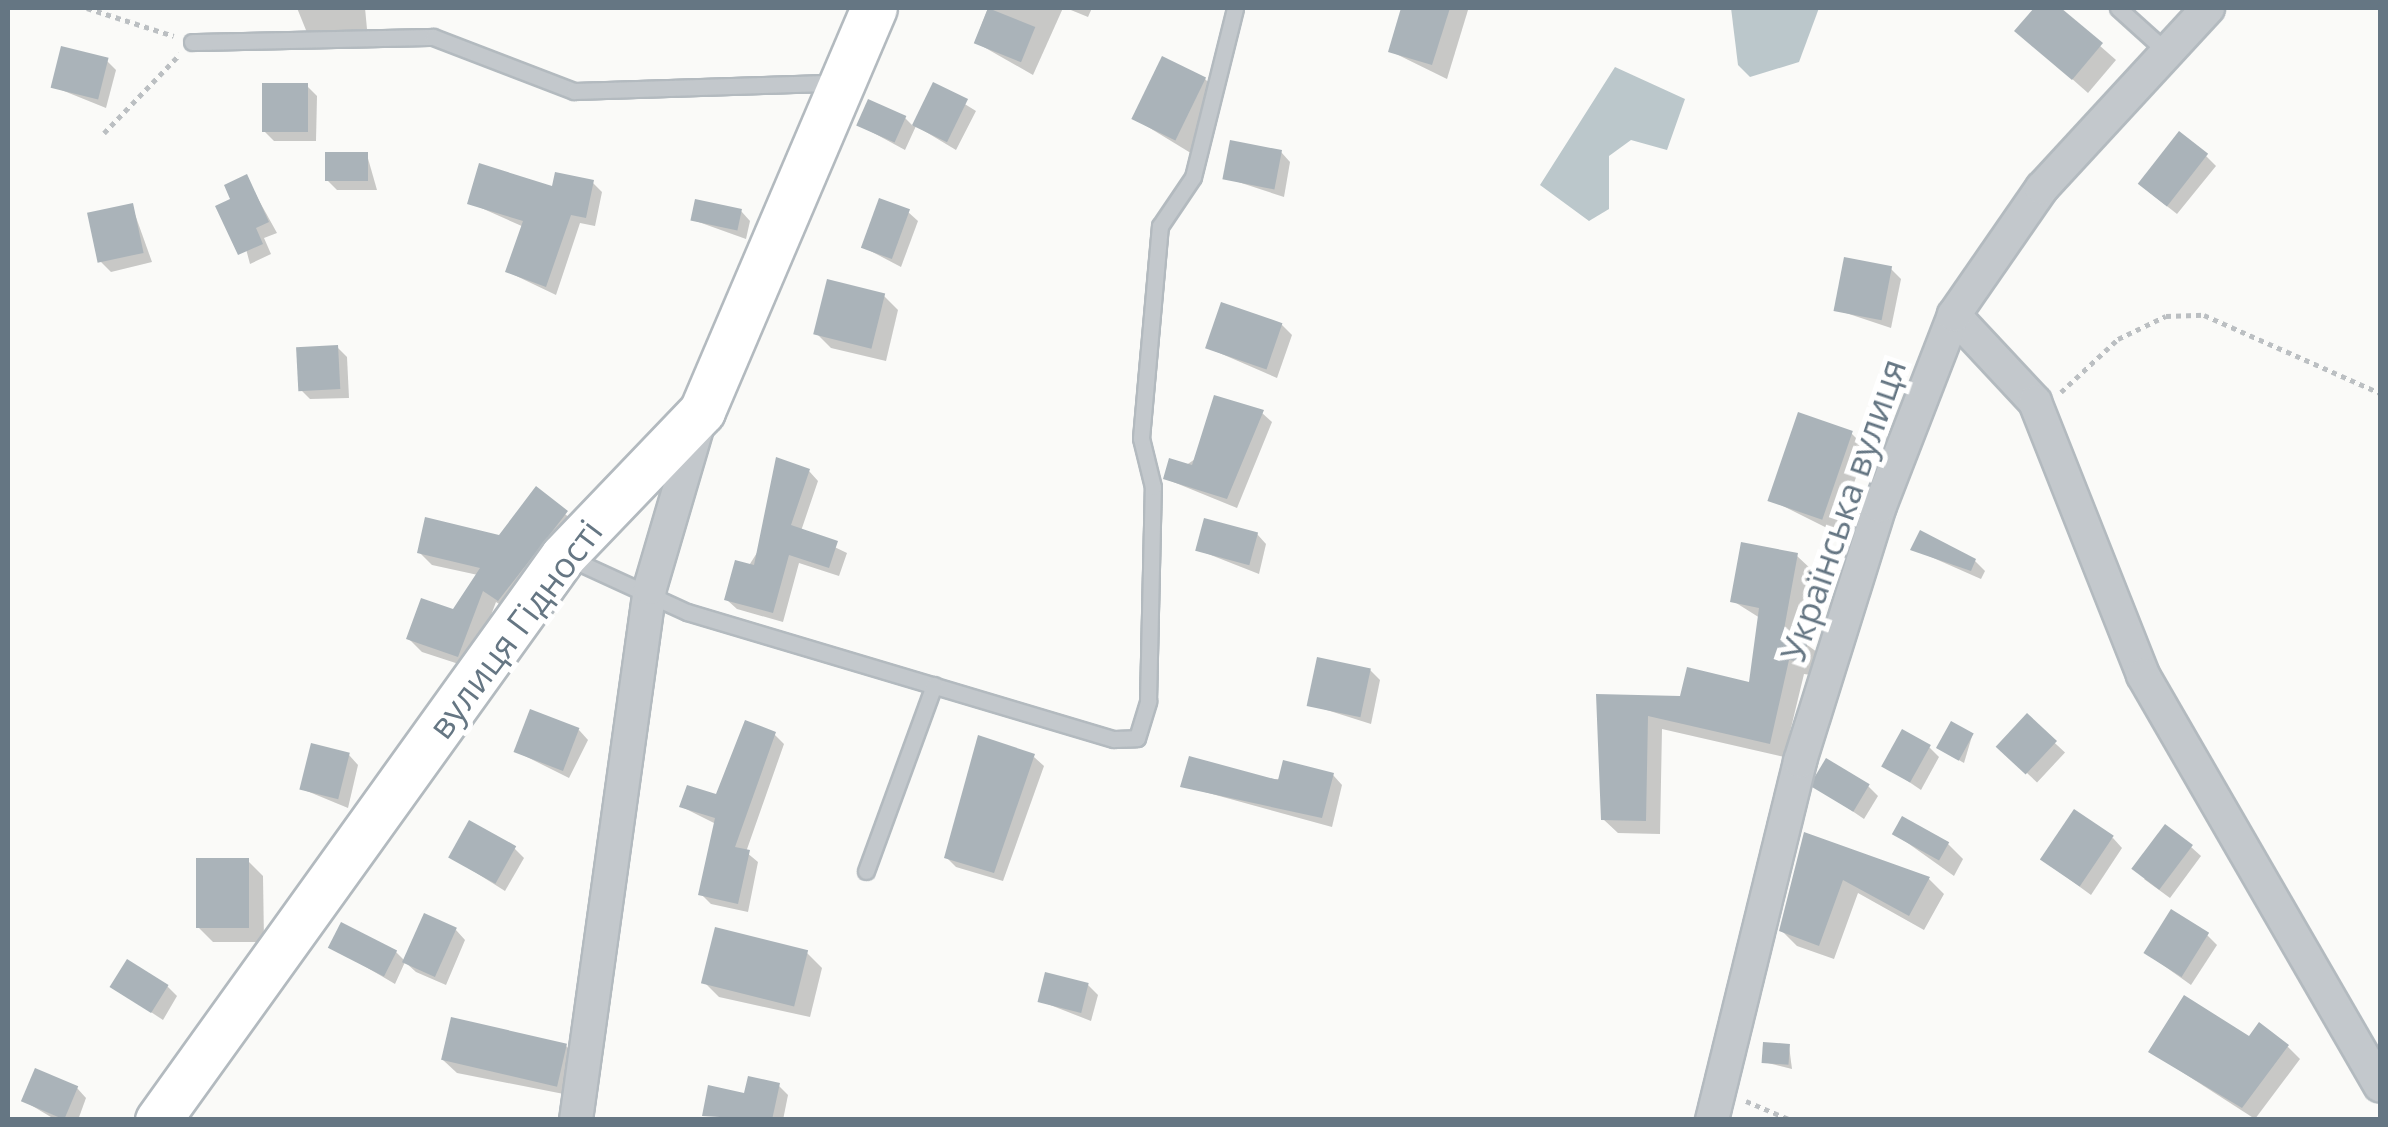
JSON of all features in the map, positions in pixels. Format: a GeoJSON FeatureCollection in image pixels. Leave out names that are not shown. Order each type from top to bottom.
{"type":"FeatureCollection","features":[{"type":"Feature","properties":{"kind":"street","name":"вулиця Гідності"},"geometry":{"type":"LineString","coordinates":[[158,1120],[562,556],[702,411],[874,8]]}},
{"type":"Feature","properties":{"kind":"street","name":"Українська вулиця"},"geometry":{"type":"LineString","coordinates":[[1716,1105],[1800,761],[1880,506],[1954,315],[2042,188],[2208,8]]}},
{"type":"Feature","properties":{"kind":"street"},"geometry":{"type":"LineString","coordinates":[[1954,315],[2035,402],[2143,675],[2380,1086]]}},
{"type":"Feature","properties":{"kind":"street"},"geometry":{"type":"LineString","coordinates":[[576,1120],[650,588],[702,411]]}},
{"type":"Feature","properties":{"kind":"lane"},"geometry":{"type":"LineString","coordinates":[[562,556],[650,588],[688,612],[1114,739],[1144,730],[1153,487],[1141,438],[1160,226],[1193,178],[1235,8]]}},
{"type":"Feature","properties":{"kind":"lane"},"geometry":{"type":"LineString","coordinates":[[2118,8],[2168,53]]}},
{"type":"Feature","properties":{"kind":"lane"},"geometry":{"type":"LineString","coordinates":[[192,42],[433,37],[574,91],[843,82]]}},
{"type":"Feature","properties":{"kind":"lane"},"geometry":{"type":"LineString","coordinates":[[866,871],[934,685]]}},
{"type":"Feature","properties":{"kind":"path"},"geometry":{"type":"LineString","coordinates":[[87,8],[192,42],[104,133]]}},
{"type":"Feature","properties":{"kind":"path"},"geometry":{"type":"LineString","coordinates":[[2035,402],[2068,389],[2118,339],[2166,316],[2204,315],[2380,393]]}},
{"type":"Feature","properties":{"kind":"path"},"geometry":{"type":"LineString","coordinates":[[1716,1105],[1791,1120]]}},
{"type":"Feature","properties":{"kind":"shaded area"},"geometry":{"type":"Polygon","coordinates":[[[1731,8],[1819,8],[1799,62],[1750,77],[1738,65],[1731,8]]]}},
{"type":"Feature","properties":{"kind":"shaded area"},"geometry":{"type":"Polygon","coordinates":[[[1615,67],[1685,99],[1667,150],[1631,140],[1609,156],[1609,209],[1589,221],[1540,185],[1615,67]]]}},
{"type":"Feature","properties":{"kind":"building"},"geometry":{"type":"Polygon","coordinates":[[[988,8],[1035,27],[1021,62],[974,43],[988,8]]]}},
{"type":"Feature","properties":{"kind":"building"},"geometry":{"type":"Polygon","coordinates":[[[1401,8],[1450,8],[1432,65],[1388,52],[1401,8]]]}},
{"type":"Feature","properties":{"kind":"building"},"geometry":{"type":"Polygon","coordinates":[[[2034,8],[2061,8],[2103,43],[2072,80],[2014,31],[2034,8]]]}},
{"type":"Feature","properties":{"kind":"building"},"geometry":{"type":"Polygon","coordinates":[[[61,46],[109,58],[98,100],[51,88],[61,46]]]}},
{"type":"Feature","properties":{"kind":"building"},"geometry":{"type":"Polygon","coordinates":[[[1162,56],[1206,77],[1175,140],[1131,119],[1162,56]]]}},
{"type":"Feature","properties":{"kind":"building"},"geometry":{"type":"Polygon","coordinates":[[[933,82],[968,99],[947,142],[912,125],[933,82]]]}},
{"type":"Feature","properties":{"kind":"building"},"geometry":{"type":"Polygon","coordinates":[[[262,83],[308,83],[308,132],[262,132],[262,83]]]}},
{"type":"Feature","properties":{"kind":"building"},"geometry":{"type":"Polygon","coordinates":[[[868,99],[906,116],[895,143],[856,125],[868,99]]]}},
{"type":"Feature","properties":{"kind":"building"},"geometry":{"type":"Polygon","coordinates":[[[2179,131],[2208,154],[2167,207],[2138,184],[2179,131]]]}},
{"type":"Feature","properties":{"kind":"building"},"geometry":{"type":"Polygon","coordinates":[[[1230,140],[1282,150],[1274,189],[1222,179],[1230,140]]]}},
{"type":"Feature","properties":{"kind":"building"},"geometry":{"type":"Polygon","coordinates":[[[325,152],[368,152],[368,181],[325,181],[325,152]]]}},
{"type":"Feature","properties":{"kind":"building"},"geometry":{"type":"Polygon","coordinates":[[[479,163],[552,186],[555,172],[594,180],[586,218],[571,215],[546,287],[505,272],[523,221],[467,204],[479,163]]]}},
{"type":"Feature","properties":{"kind":"building"},"geometry":{"type":"Polygon","coordinates":[[[247,174],[269,222],[256,228],[263,244],[238,255],[215,206],[230,199],[224,185],[247,174]]]}},
{"type":"Feature","properties":{"kind":"building"},"geometry":{"type":"Polygon","coordinates":[[[879,198],[910,209],[892,259],[861,248],[879,198]]]}},
{"type":"Feature","properties":{"kind":"building"},"geometry":{"type":"Polygon","coordinates":[[[695,199],[742,209],[737,230],[690,221],[695,199]]]}},
{"type":"Feature","properties":{"kind":"building"},"geometry":{"type":"Polygon","coordinates":[[[133,203],[144,253],[98,263],[87,213],[133,203]]]}},
{"type":"Feature","properties":{"kind":"building"},"geometry":{"type":"Polygon","coordinates":[[[1844,257],[1892,266],[1882,320],[1834,311],[1844,257]]]}},
{"type":"Feature","properties":{"kind":"building"},"geometry":{"type":"Polygon","coordinates":[[[827,279],[885,294],[871,349],[813,334],[827,279]]]}},
{"type":"Feature","properties":{"kind":"building"},"geometry":{"type":"Polygon","coordinates":[[[1221,302],[1282,323],[1267,369],[1205,348],[1221,302]]]}},
{"type":"Feature","properties":{"kind":"building"},"geometry":{"type":"Polygon","coordinates":[[[338,345],[340,389],[298,391],[296,347],[338,345]]]}},
{"type":"Feature","properties":{"kind":"building"},"geometry":{"type":"Polygon","coordinates":[[[1214,395],[1264,410],[1227,499],[1163,479],[1169,458],[1192,465],[1214,395]]]}},
{"type":"Feature","properties":{"kind":"building"},"geometry":{"type":"Polygon","coordinates":[[[1798,412],[1853,431],[1822,520],[1767,501],[1798,412]]]}},
{"type":"Feature","properties":{"kind":"building"},"geometry":{"type":"Polygon","coordinates":[[[776,457],[810,469],[791,525],[838,541],[829,568],[789,555],[773,613],[724,600],[735,560],[754,565],[776,457]]]}},
{"type":"Feature","properties":{"kind":"building"},"geometry":{"type":"Polygon","coordinates":[[[536,486],[568,511],[498,601],[483,591],[458,657],[406,639],[421,598],[453,609],[480,568],[417,553],[425,517],[499,535],[536,486]]]}},
{"type":"Feature","properties":{"kind":"building"},"geometry":{"type":"Polygon","coordinates":[[[1204,518],[1258,532],[1249,565],[1195,551],[1204,518]]]}},
{"type":"Feature","properties":{"kind":"building"},"geometry":{"type":"Polygon","coordinates":[[[1920,530],[1976,559],[1971,571],[1910,550],[1920,530]]]}},
{"type":"Feature","properties":{"kind":"building"},"geometry":{"type":"Polygon","coordinates":[[[1741,542],[1798,553],[1783,635],[1808,638],[1804,662],[1789,660],[1770,744],[1648,716],[1646,821],[1601,820],[1596,694],[1680,696],[1687,667],[1749,682],[1759,608],[1730,602],[1741,542]]]}},
{"type":"Feature","properties":{"kind":"building"},"geometry":{"type":"Polygon","coordinates":[[[1317,657],[1371,668],[1360,717],[1307,706],[1317,657]]]}},
{"type":"Feature","properties":{"kind":"building"},"geometry":{"type":"Polygon","coordinates":[[[530,709],[579,728],[563,771],[514,752],[530,709]]]}},
{"type":"Feature","properties":{"kind":"building"},"geometry":{"type":"Polygon","coordinates":[[[2027,713],[2057,741],[2026,775],[1996,747],[2027,713]]]}},
{"type":"Feature","properties":{"kind":"building"},"geometry":{"type":"Polygon","coordinates":[[[745,720],[776,732],[735,847],[750,850],[738,904],[698,895],[715,818],[679,807],[687,785],[716,794],[745,720]]]}},
{"type":"Feature","properties":{"kind":"building"},"geometry":{"type":"Polygon","coordinates":[[[1951,721],[1974,734],[1959,761],[1936,748],[1951,721]]]}},
{"type":"Feature","properties":{"kind":"building"},"geometry":{"type":"Polygon","coordinates":[[[1902,729],[1931,745],[1910,783],[1881,767],[1902,729]]]}},
{"type":"Feature","properties":{"kind":"building"},"geometry":{"type":"Polygon","coordinates":[[[978,735],[1035,754],[994,873],[944,858],[978,735]]]}},
{"type":"Feature","properties":{"kind":"building"},"geometry":{"type":"Polygon","coordinates":[[[311,743],[350,753],[338,799],[299,790],[311,743]]]}},
{"type":"Feature","properties":{"kind":"building"},"geometry":{"type":"Polygon","coordinates":[[[1189,756],[1278,780],[1283,760],[1334,773],[1322,818],[1180,787],[1189,756]]]}},
{"type":"Feature","properties":{"kind":"building"},"geometry":{"type":"Polygon","coordinates":[[[1826,758],[1870,784],[1853,812],[1810,785],[1826,758]]]}},
{"type":"Feature","properties":{"kind":"building"},"geometry":{"type":"Polygon","coordinates":[[[2074,809],[2114,836],[2080,886],[2040,860],[2074,809]]]}},
{"type":"Feature","properties":{"kind":"building"},"geometry":{"type":"Polygon","coordinates":[[[1902,816],[1949,842],[1939,861],[1892,834],[1902,816]]]}},
{"type":"Feature","properties":{"kind":"building"},"geometry":{"type":"Polygon","coordinates":[[[469,820],[516,846],[495,884],[448,858],[469,820]]]}},
{"type":"Feature","properties":{"kind":"building"},"geometry":{"type":"Polygon","coordinates":[[[2165,824],[2193,845],[2159,890],[2131,869],[2165,824]]]}},
{"type":"Feature","properties":{"kind":"building"},"geometry":{"type":"Polygon","coordinates":[[[1804,832],[1930,877],[1909,916],[1843,880],[1819,946],[1779,931],[1804,832]]]}},
{"type":"Feature","properties":{"kind":"building"},"geometry":{"type":"Polygon","coordinates":[[[196,858],[249,858],[249,928],[196,928],[196,858]]]}},
{"type":"Feature","properties":{"kind":"building"},"geometry":{"type":"Polygon","coordinates":[[[2171,909],[2209,933],[2182,977],[2143,953],[2171,909]]]}},
{"type":"Feature","properties":{"kind":"building"},"geometry":{"type":"Polygon","coordinates":[[[424,913],[457,928],[435,977],[402,962],[424,913]]]}},
{"type":"Feature","properties":{"kind":"building"},"geometry":{"type":"Polygon","coordinates":[[[341,922],[397,951],[384,976],[328,948],[341,922]]]}},
{"type":"Feature","properties":{"kind":"building"},"geometry":{"type":"Polygon","coordinates":[[[715,927],[808,950],[794,1007],[701,983],[715,927]]]}},
{"type":"Feature","properties":{"kind":"building"},"geometry":{"type":"Polygon","coordinates":[[[127,959],[169,985],[151,1013],[110,987],[127,959]]]}},
{"type":"Feature","properties":{"kind":"building"},"geometry":{"type":"Polygon","coordinates":[[[1045,972],[1089,983],[1081,1013],[1038,1002],[1045,972]]]}},
{"type":"Feature","properties":{"kind":"building"},"geometry":{"type":"Polygon","coordinates":[[[2184,995],[2249,1036],[2259,1022],[2289,1045],[2242,1108],[2148,1052],[2184,995]]]}},
{"type":"Feature","properties":{"kind":"building"},"geometry":{"type":"Polygon","coordinates":[[[451,1017],[567,1044],[557,1087],[441,1060],[451,1017]]]}},
{"type":"Feature","properties":{"kind":"building"},"geometry":{"type":"Polygon","coordinates":[[[1763,1042],[1790,1044],[1788,1065],[1762,1063],[1763,1042]]]}},
{"type":"Feature","properties":{"kind":"building"},"geometry":{"type":"Polygon","coordinates":[[[35,1068],[78,1086],[64,1120],[21,1101],[35,1068]]]}},
{"type":"Feature","properties":{"kind":"building"},"geometry":{"type":"Polygon","coordinates":[[[748,1076],[780,1083],[772,1120],[702,1116],[708,1085],[744,1093],[748,1076]]]}}]}
